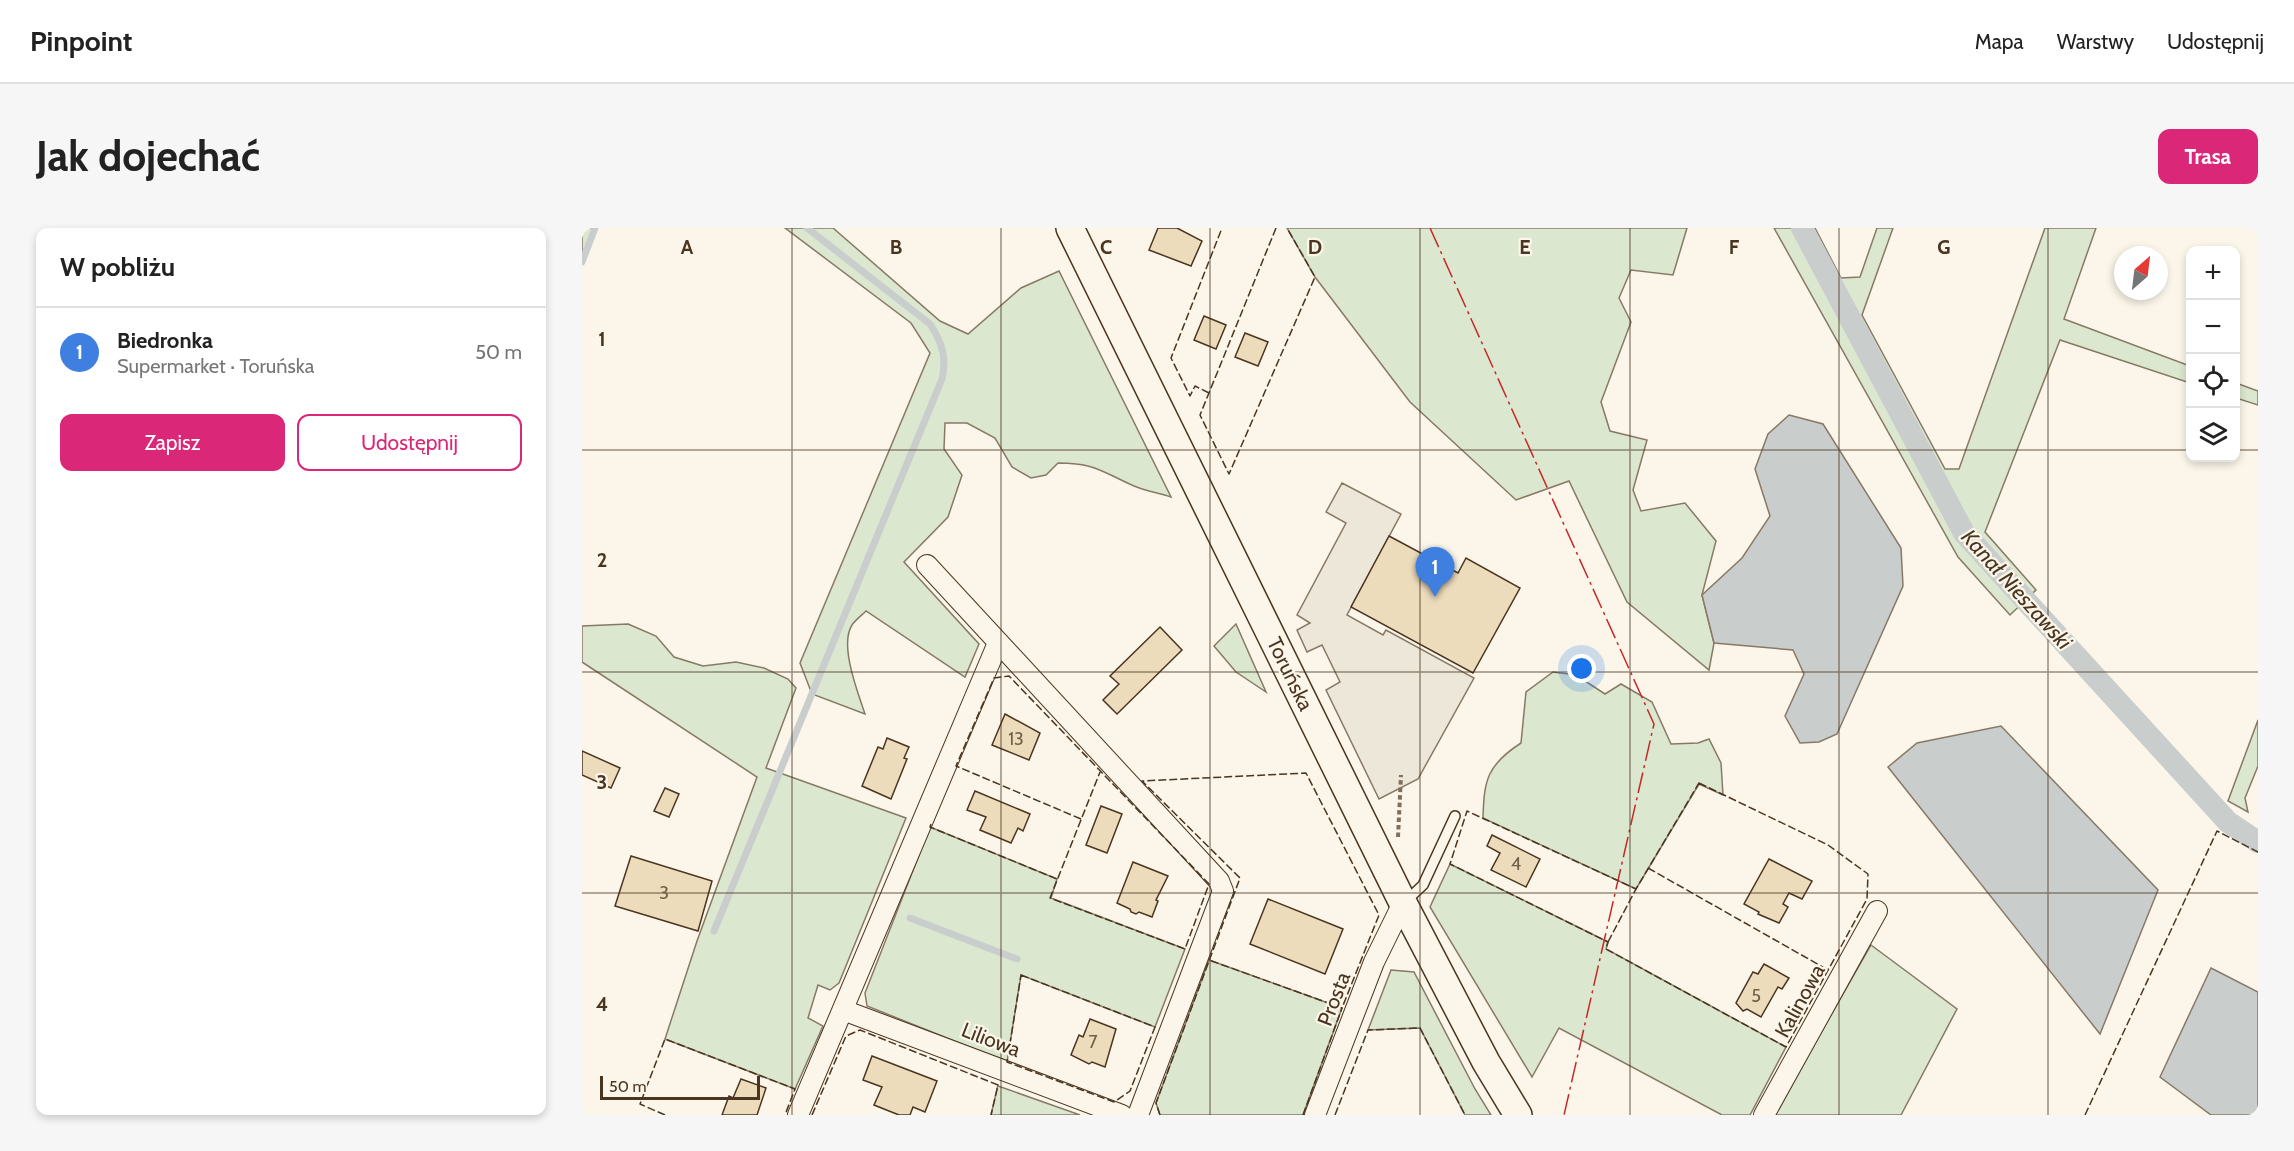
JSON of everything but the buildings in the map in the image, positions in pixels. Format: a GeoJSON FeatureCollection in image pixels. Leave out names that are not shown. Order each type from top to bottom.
{"type":"FeatureCollection","features":[{"type":"Feature","properties":{"kind":"main road","name":"Toruńska"},"geometry":{"type":"LineString","coordinates":[[1070,228],[1403,903],[1486,1062],[1518,1115]]}},
{"type":"Feature","properties":{"kind":"street"},"geometry":{"type":"LineString","coordinates":[[927,565],[1219,880],[1223,891],[1138,1115]]}},
{"type":"Feature","properties":{"kind":"street"},"geometry":{"type":"LineString","coordinates":[[798,1115],[998,643]]}},
{"type":"Feature","properties":{"kind":"street","name":"Prosta"},"geometry":{"type":"LineString","coordinates":[[1316,1115],[1374,962],[1403,903]]}},
{"type":"Feature","properties":{"kind":"street","name":"Kalinowa"},"geometry":{"type":"LineString","coordinates":[[1764,1115],[1877,911]]}},
{"type":"Feature","properties":{"kind":"street","name":"Liliowa"},"geometry":{"type":"LineString","coordinates":[[843,1010],[1122,1115]]}},
{"type":"Feature","properties":{"kind":"lane"},"geometry":{"type":"LineString","coordinates":[[1403,903],[1423,885],[1455,816]]}},
{"type":"Feature","properties":{"kind":"green space"},"geometry":{"type":"Polygon","coordinates":[[[582,228],[596,228],[582,262],[582,228]]]}},
{"type":"Feature","properties":{"kind":"green space"},"geometry":{"type":"Polygon","coordinates":[[[785,228],[833,228],[940,321],[968,334],[1021,288],[1059,271],[1171,497],[1139,488],[1098,469],[1071,463],[1058,463],[1046,475],[1031,478],[1012,467],[995,438],[967,423],[945,423],[944,449],[962,475],[948,517],[904,562],[979,644],[965,677],[866,611],[852,625],[848,644],[854,682],[865,714],[812,694],[800,663],[930,353],[911,323],[785,228]]]}},
{"type":"Feature","properties":{"kind":"green space"},"geometry":{"type":"Polygon","coordinates":[[[1287,228],[1687,228],[1673,275],[1631,270],[1619,298],[1631,322],[1601,402],[1610,431],[1647,440],[1633,490],[1641,511],[1685,503],[1716,541],[1702,595],[1714,643],[1709,670],[1627,602],[1569,481],[1516,500],[1410,402],[1315,277],[1287,228]]]}},
{"type":"Feature","properties":{"kind":"green space"},"geometry":{"type":"Polygon","coordinates":[[[1774,228],[1815,228],[1841,278],[1860,277],[1877,228],[1893,228],[1862,315],[1945,469],[1959,469],[2045,228],[2096,228],[2064,319],[2186,365],[2186,382],[2060,340],[1985,532],[2036,590],[2010,615],[1958,557],[1774,228]]]}},
{"type":"Feature","properties":{"kind":"green space"},"geometry":{"type":"Polygon","coordinates":[[[2240,384],[2258,391],[2258,405],[2240,399],[2240,384]]]}},
{"type":"Feature","properties":{"kind":"green space"},"geometry":{"type":"Polygon","coordinates":[[[628,624],[656,636],[674,657],[703,666],[736,662],[764,668],[788,679],[796,688],[766,768],[906,818],[839,983],[830,990],[818,985],[808,1018],[823,1026],[795,1089],[665,1039],[697,941],[757,777],[582,662],[582,626],[628,624]]]}},
{"type":"Feature","properties":{"kind":"green space"},"geometry":{"type":"Polygon","coordinates":[[[1236,624],[1266,692],[1236,672],[1214,646],[1236,624]]]}},
{"type":"Feature","properties":{"kind":"green space"},"geometry":{"type":"Polygon","coordinates":[[[1553,672],[1576,675],[1605,694],[1621,684],[1652,702],[1671,744],[1698,743],[1709,739],[1721,763],[1723,795],[1699,784],[1636,889],[1483,818],[1486,783],[1494,766],[1521,743],[1526,692],[1553,672]]]}},
{"type":"Feature","properties":{"kind":"green space"},"geometry":{"type":"Polygon","coordinates":[[[2258,720],[2258,766],[2245,798],[2248,812],[2228,801],[2258,720]]]}},
{"type":"Feature","properties":{"kind":"green space"},"geometry":{"type":"Polygon","coordinates":[[[930,827],[1057,879],[1051,898],[1185,949],[1155,1027],[1021,975],[1007,1062],[867,1006],[865,993],[930,827]]]}},
{"type":"Feature","properties":{"kind":"green space"},"geometry":{"type":"Polygon","coordinates":[[[1450,864],[1608,942],[1606,949],[1786,1047],[1750,1115],[1722,1115],[1559,1028],[1532,1077],[1430,907],[1450,864]]]}},
{"type":"Feature","properties":{"kind":"green space"},"geometry":{"type":"Polygon","coordinates":[[[1871,945],[1957,1009],[1901,1115],[1774,1115],[1871,945]]]}},
{"type":"Feature","properties":{"kind":"green space"},"geometry":{"type":"Polygon","coordinates":[[[1209,960],[1342,1008],[1303,1115],[1160,1115],[1156,1103],[1209,960]]]}},
{"type":"Feature","properties":{"kind":"green space"},"geometry":{"type":"Polygon","coordinates":[[[1391,970],[1414,972],[1491,1115],[1465,1115],[1420,1028],[1368,1030],[1391,970]]]}},
{"type":"Feature","properties":{"kind":"green space"},"geometry":{"type":"Polygon","coordinates":[[[998,1086],[1080,1115],[991,1115],[998,1086]]]}},
{"type":"Feature","properties":{"kind":"shaded area"},"geometry":{"type":"Polygon","coordinates":[[[1789,415],[1823,424],[1901,548],[1903,586],[1837,734],[1819,742],[1800,743],[1785,716],[1804,674],[1793,650],[1714,643],[1702,595],[1742,558],[1770,516],[1755,469],[1768,434],[1789,415]]]}},
{"type":"Feature","properties":{"kind":"shaded area"},"geometry":{"type":"Polygon","coordinates":[[[1342,483],[1401,514],[1347,615],[1383,635],[1386,630],[1474,678],[1418,779],[1379,799],[1326,690],[1340,682],[1322,645],[1307,652],[1297,630],[1310,623],[1297,615],[1346,523],[1326,512],[1342,483]]]}},
{"type":"Feature","properties":{"kind":"shaded area"},"geometry":{"type":"Polygon","coordinates":[[[2001,726],[2158,890],[2100,1034],[1888,767],[1917,743],[2001,726]]]}},
{"type":"Feature","properties":{"kind":"shaded area"},"geometry":{"type":"Polygon","coordinates":[[[2211,968],[2258,992],[2258,1115],[2211,1115],[2160,1077],[2211,968]]]}},
{"type":"Feature","properties":{"kind":"waterway"},"geometry":{"type":"LineString","coordinates":[[582,262],[595,228]]}},
{"type":"Feature","properties":{"kind":"waterway"},"geometry":{"type":"LineString","coordinates":[[714,931],[942,379],[944,364],[938,337],[930,324],[807,228]]}},
{"type":"Feature","properties":{"kind":"waterway","name":"Kanał Nieszawski"},"geometry":{"type":"LineString","coordinates":[[1802,228],[1964,533],[2228,822],[2258,842]]}},
{"type":"Feature","properties":{"kind":"waterway"},"geometry":{"type":"LineString","coordinates":[[910,918],[1017,959]]}},
{"type":"Feature","properties":{"kind":"fence"},"geometry":{"type":"LineString","coordinates":[[1209,393],[1195,386],[1190,396],[1171,358],[1222,228]]}},
{"type":"Feature","properties":{"kind":"fence"},"geometry":{"type":"LineString","coordinates":[[1276,228],[1200,415],[1229,474],[1315,277],[1287,228]]}},
{"type":"Feature","properties":{"kind":"fence"},"geometry":{"type":"LineString","coordinates":[[1081,819],[956,766],[994,678],[1009,676],[1209,884],[1185,949],[1050,898],[1100,772]]}},
{"type":"Feature","properties":{"kind":"fence"},"geometry":{"type":"LineString","coordinates":[[1160,1115],[1156,1103],[1240,878],[1142,781],[1306,773],[1379,915],[1342,1008],[1209,960]]}},
{"type":"Feature","properties":{"kind":"fence"},"geometry":{"type":"LineString","coordinates":[[1699,783],[1828,845],[1868,874],[1867,899],[1786,1047],[1606,949],[1608,942],[1450,864],[1467,811],[1636,889],[1699,783]]}},
{"type":"Feature","properties":{"kind":"fence"},"geometry":{"type":"LineString","coordinates":[[931,824],[930,827],[1057,879]]}},
{"type":"Feature","properties":{"kind":"fence"},"geometry":{"type":"LineString","coordinates":[[2085,1115],[2217,831],[2258,852]]}},
{"type":"Feature","properties":{"kind":"fence"},"geometry":{"type":"LineString","coordinates":[[1648,868],[1828,970]]}},
{"type":"Feature","properties":{"kind":"fence"},"geometry":{"type":"LineString","coordinates":[[1608,942],[1636,889]]}},
{"type":"Feature","properties":{"kind":"fence"},"geometry":{"type":"LineString","coordinates":[[1021,975],[1155,1027],[1130,1091],[1114,1102],[1007,1062],[1021,975]]}},
{"type":"Feature","properties":{"kind":"fence"},"geometry":{"type":"LineString","coordinates":[[1303,1115],[1342,1008]]}},
{"type":"Feature","properties":{"kind":"fence"},"geometry":{"type":"LineString","coordinates":[[1335,1115],[1368,1030],[1420,1028],[1465,1115]]}},
{"type":"Feature","properties":{"kind":"fence"},"geometry":{"type":"LineString","coordinates":[[812,1115],[846,1036],[860,1030],[998,1085],[991,1115]]}},
{"type":"Feature","properties":{"kind":"fence"},"geometry":{"type":"LineString","coordinates":[[665,1115],[640,1104],[665,1039],[795,1089],[785,1115]]}},
{"type":"Feature","properties":{"kind":"power"},"geometry":{"type":"LineString","coordinates":[[1430,228],[1654,724],[1564,1115]]}},
{"type":"Feature","properties":{"kind":"place","name":"Biedronka"},"geometry":{"type":"Point","coordinates":[1435,597]}}]}
